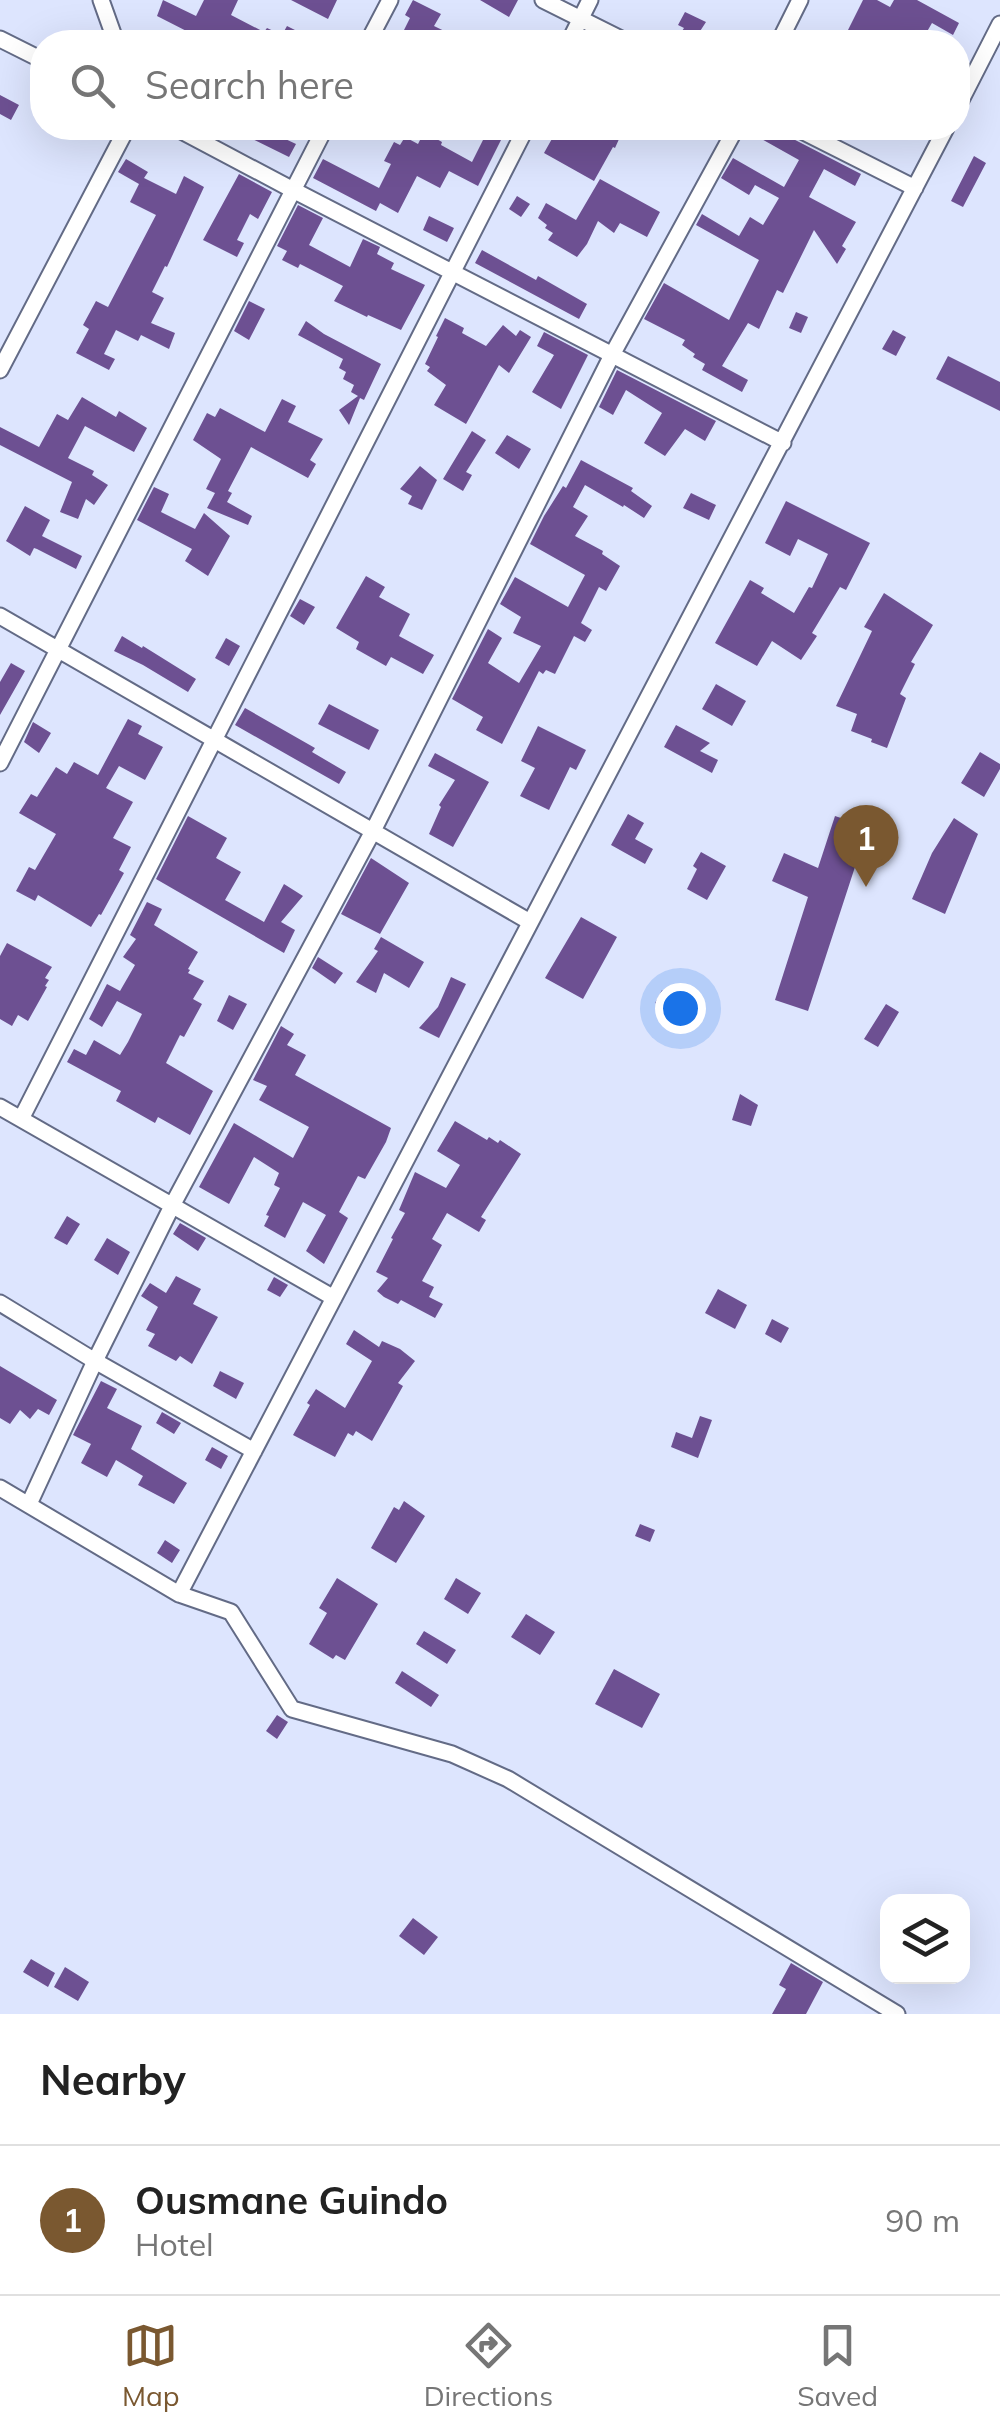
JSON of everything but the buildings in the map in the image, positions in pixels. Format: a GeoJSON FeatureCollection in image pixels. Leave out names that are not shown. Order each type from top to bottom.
{"type":"FeatureCollection","features":[{"type":"Feature","properties":{"kind":"street"},"geometry":{"type":"LineString","coordinates":[[102,0],[112,30]]}},
{"type":"Feature","properties":{"kind":"street"},"geometry":{"type":"LineString","coordinates":[[374,30],[390,0]]}},
{"type":"Feature","properties":{"kind":"street"},"geometry":{"type":"LineString","coordinates":[[542,0],[603,30]]}},
{"type":"Feature","properties":{"kind":"street"},"geometry":{"type":"LineString","coordinates":[[575,30],[590,0]]}},
{"type":"Feature","properties":{"kind":"street"},"geometry":{"type":"LineString","coordinates":[[785,30],[800,0]]}},
{"type":"Feature","properties":{"kind":"street"},"geometry":{"type":"LineString","coordinates":[[970,83],[1000,24]]}},
{"type":"Feature","properties":{"kind":"street"},"geometry":{"type":"LineString","coordinates":[[0,39],[30,54]]}},
{"type":"Feature","properties":{"kind":"street"},"geometry":{"type":"LineString","coordinates":[[0,370],[121,140]]}},
{"type":"Feature","properties":{"kind":"street"},"geometry":{"type":"LineString","coordinates":[[199,140],[783,443]]}},
{"type":"Feature","properties":{"kind":"street"},"geometry":{"type":"LineString","coordinates":[[0,762],[319,140]]}},
{"type":"Feature","properties":{"kind":"street"},"geometry":{"type":"LineString","coordinates":[[21,1119],[520,140]]}},
{"type":"Feature","properties":{"kind":"street"},"geometry":{"type":"LineString","coordinates":[[29,1504],[172,1204],[372,831],[612,355],[729,140]]}},
{"type":"Feature","properties":{"kind":"street"},"geometry":{"type":"LineString","coordinates":[[820,140],[915,188]]}},
{"type":"Feature","properties":{"kind":"street"},"geometry":{"type":"LineString","coordinates":[[179,1594],[940,140]]}},
{"type":"Feature","properties":{"kind":"street"},"geometry":{"type":"LineString","coordinates":[[0,616],[530,922]]}},
{"type":"Feature","properties":{"kind":"street"},"geometry":{"type":"LineString","coordinates":[[0,1107],[334,1298]]}},
{"type":"Feature","properties":{"kind":"street"},"geometry":{"type":"LineString","coordinates":[[0,1303],[254,1452]]}},
{"type":"Feature","properties":{"kind":"street"},"geometry":{"type":"LineString","coordinates":[[0,1488],[179,1594],[231,1612],[292,1709],[452,1754],[508,1779],[897,2014]]}},
{"type":"Feature","properties":{"kind":"place","name":"Ousmane Guindo"},"geometry":{"type":"Point","coordinates":[866,887]}}]}
